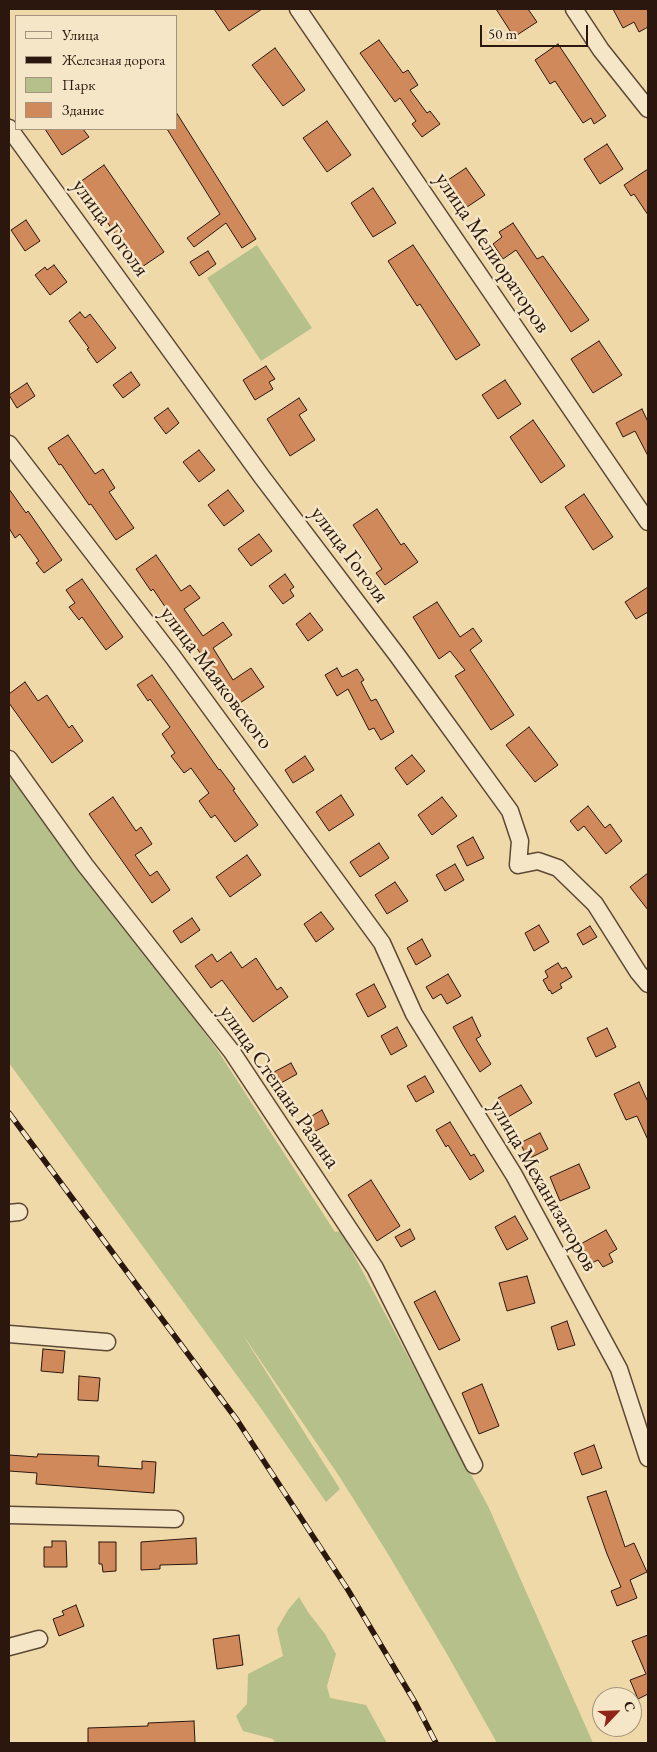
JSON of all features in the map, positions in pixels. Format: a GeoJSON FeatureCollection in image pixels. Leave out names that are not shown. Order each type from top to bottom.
{"type":"FeatureCollection","features":[{"type":"Feature","properties":{"kind":"street","name":"улица Мелиораторов"},"geometry":{"type":"LineString","coordinates":[[298,9],[648,522]]}},
{"type":"Feature","properties":{"kind":"street"},"geometry":{"type":"LineString","coordinates":[[574,9],[601,50],[648,109]]}},
{"type":"Feature","properties":{"kind":"street","name":"улица Гоголя"},"geometry":{"type":"LineString","coordinates":[[9,128],[262,477],[397,655],[510,811],[520,841],[518,865],[538,861],[558,868],[595,904],[638,972],[648,984]]}},
{"type":"Feature","properties":{"kind":"street","name":"улица Маяковского"},"geometry":{"type":"LineString","coordinates":[[9,444],[174,657],[382,943]]}},
{"type":"Feature","properties":{"kind":"street","name":"улица Степана Разина"},"geometry":{"type":"LineString","coordinates":[[9,759],[85,865],[232,1052],[375,1268],[474,1465]]}},
{"type":"Feature","properties":{"kind":"street","name":"улица Механизаторов"},"geometry":{"type":"LineString","coordinates":[[382,943],[414,1014],[514,1175],[619,1368],[648,1458]]}},
{"type":"Feature","properties":{"kind":"street"},"geometry":{"type":"LineString","coordinates":[[9,1334],[107,1342]]}},
{"type":"Feature","properties":{"kind":"street"},"geometry":{"type":"LineString","coordinates":[[9,1515],[175,1519]]}},
{"type":"Feature","properties":{"kind":"street"},"geometry":{"type":"LineString","coordinates":[[9,1647],[39,1639]]}},
{"type":"Feature","properties":{"kind":"green space"},"geometry":{"type":"Polygon","coordinates":[[[257,245],[312,328],[261,361],[207,278],[257,245]]]}},
{"type":"Feature","properties":{"kind":"green space"},"geometry":{"type":"Polygon","coordinates":[[[9,768],[218,1051],[335,1232],[341,1231],[489,1508],[593,1743],[497,1743],[388,1554],[339,1476],[241,1332],[340,1489],[326,1502],[260,1407],[9,1063],[9,768]]]}},
{"type":"Feature","properties":{"kind":"green space"},"geometry":{"type":"Polygon","coordinates":[[[299,1597],[325,1634],[336,1654],[327,1686],[330,1698],[366,1705],[387,1743],[275,1743],[273,1739],[243,1731],[236,1716],[247,1704],[248,1674],[283,1656],[277,1629],[288,1610],[299,1597]]]}},
{"type":"Feature","properties":{"kind":"building"},"geometry":{"type":"Polygon","coordinates":[[[214,9],[262,9],[229,31],[214,9]]]}},
{"type":"Feature","properties":{"kind":"building"},"geometry":{"type":"Polygon","coordinates":[[[496,9],[528,9],[537,22],[514,37],[496,9]]]}},
{"type":"Feature","properties":{"kind":"building"},"geometry":{"type":"Polygon","coordinates":[[[613,9],[648,9],[648,27],[639,32],[634,22],[623,28],[613,9]]]}},
{"type":"Feature","properties":{"kind":"building"},"geometry":{"type":"Polygon","coordinates":[[[379,40],[403,73],[408,70],[418,85],[410,90],[427,113],[430,111],[440,124],[422,137],[412,124],[416,121],[400,98],[395,102],[360,53],[379,40]]]}},
{"type":"Feature","properties":{"kind":"building"},"geometry":{"type":"Polygon","coordinates":[[[558,44],[606,116],[594,124],[591,118],[583,123],[555,81],[550,84],[535,60],[558,44]]]}},
{"type":"Feature","properties":{"kind":"building"},"geometry":{"type":"Polygon","coordinates":[[[275,48],[305,90],[283,106],[252,65],[275,48]]]}},
{"type":"Feature","properties":{"kind":"building"},"geometry":{"type":"Polygon","coordinates":[[[178,115],[256,239],[242,248],[226,223],[194,247],[187,238],[220,214],[168,130],[178,130],[178,115]]]}},
{"type":"Feature","properties":{"kind":"building"},"geometry":{"type":"Polygon","coordinates":[[[327,121],[351,155],[327,172],[303,138],[327,121]]]}},
{"type":"Feature","properties":{"kind":"building"},"geometry":{"type":"Polygon","coordinates":[[[46,130],[84,130],[89,137],[62,155],[46,130]]]}},
{"type":"Feature","properties":{"kind":"building"},"geometry":{"type":"Polygon","coordinates":[[[607,144],[623,169],[600,184],[584,159],[607,144]]]}},
{"type":"Feature","properties":{"kind":"building"},"geometry":{"type":"Polygon","coordinates":[[[104,165],[164,252],[139,269],[80,182],[104,165]]]}},
{"type":"Feature","properties":{"kind":"building"},"geometry":{"type":"Polygon","coordinates":[[[466,168],[485,195],[467,207],[448,180],[466,168]]]}},
{"type":"Feature","properties":{"kind":"building"},"geometry":{"type":"Polygon","coordinates":[[[648,169],[648,215],[634,194],[631,196],[624,185],[648,169]]]}},
{"type":"Feature","properties":{"kind":"building"},"geometry":{"type":"Polygon","coordinates":[[[373,188],[396,223],[373,237],[351,203],[373,188]]]}},
{"type":"Feature","properties":{"kind":"building"},"geometry":{"type":"Polygon","coordinates":[[[26,220],[40,241],[25,251],[11,230],[26,220]]]}},
{"type":"Feature","properties":{"kind":"building"},"geometry":{"type":"Polygon","coordinates":[[[513,223],[537,259],[543,256],[589,320],[571,332],[516,250],[503,259],[493,244],[502,237],[499,232],[513,223]]]}},
{"type":"Feature","properties":{"kind":"building"},"geometry":{"type":"Polygon","coordinates":[[[413,245],[480,345],[456,360],[420,304],[417,306],[388,261],[413,245]]]}},
{"type":"Feature","properties":{"kind":"building"},"geometry":{"type":"Polygon","coordinates":[[[208,251],[216,264],[199,276],[190,262],[208,251]]]}},
{"type":"Feature","properties":{"kind":"building"},"geometry":{"type":"Polygon","coordinates":[[[54,265],[67,282],[50,295],[35,275],[45,267],[47,270],[54,265]]]}},
{"type":"Feature","properties":{"kind":"building"},"geometry":{"type":"Polygon","coordinates":[[[80,312],[85,318],[90,314],[116,348],[97,363],[87,349],[89,348],[69,321],[80,312]]]}},
{"type":"Feature","properties":{"kind":"building"},"geometry":{"type":"Polygon","coordinates":[[[599,341],[622,375],[593,393],[571,359],[599,341]]]}},
{"type":"Feature","properties":{"kind":"building"},"geometry":{"type":"Polygon","coordinates":[[[266,366],[275,379],[269,382],[273,389],[255,400],[243,380],[266,366]]]}},
{"type":"Feature","properties":{"kind":"building"},"geometry":{"type":"Polygon","coordinates":[[[131,372],[140,385],[123,398],[113,385],[131,372]]]}},
{"type":"Feature","properties":{"kind":"building"},"geometry":{"type":"Polygon","coordinates":[[[505,380],[521,404],[498,419],[482,395],[505,380]]]}},
{"type":"Feature","properties":{"kind":"building"},"geometry":{"type":"Polygon","coordinates":[[[27,383],[35,396],[17,408],[9,395],[27,383]]]}},
{"type":"Feature","properties":{"kind":"building"},"geometry":{"type":"Polygon","coordinates":[[[299,398],[307,410],[299,415],[315,440],[290,456],[267,419],[299,398]]]}},
{"type":"Feature","properties":{"kind":"building"},"geometry":{"type":"Polygon","coordinates":[[[168,408],[179,423],[166,434],[154,418],[168,408]]]}},
{"type":"Feature","properties":{"kind":"building"},"geometry":{"type":"Polygon","coordinates":[[[642,409],[648,422],[648,456],[635,431],[623,437],[616,423],[642,409]]]}},
{"type":"Feature","properties":{"kind":"building"},"geometry":{"type":"Polygon","coordinates":[[[533,420],[565,466],[541,483],[510,437],[533,420]]]}},
{"type":"Feature","properties":{"kind":"building"},"geometry":{"type":"Polygon","coordinates":[[[68,435],[95,474],[103,469],[115,488],[109,492],[134,528],[116,540],[48,448],[68,435]]]}},
{"type":"Feature","properties":{"kind":"building"},"geometry":{"type":"Polygon","coordinates":[[[199,450],[215,470],[199,482],[183,462],[199,450]]]}},
{"type":"Feature","properties":{"kind":"building"},"geometry":{"type":"Polygon","coordinates":[[[9,489],[26,513],[28,511],[62,560],[44,573],[36,563],[39,561],[20,534],[15,538],[9,528],[9,489]]]}},
{"type":"Feature","properties":{"kind":"building"},"geometry":{"type":"Polygon","coordinates":[[[228,490],[244,511],[224,526],[208,505],[228,490]]]}},
{"type":"Feature","properties":{"kind":"building"},"geometry":{"type":"Polygon","coordinates":[[[584,494],[613,537],[593,550],[565,507],[584,494]]]}},
{"type":"Feature","properties":{"kind":"building"},"geometry":{"type":"Polygon","coordinates":[[[377,509],[401,545],[404,543],[418,562],[385,585],[376,573],[382,569],[353,525],[377,509]]]}},
{"type":"Feature","properties":{"kind":"building"},"geometry":{"type":"Polygon","coordinates":[[[259,534],[272,551],[251,566],[238,549],[259,534]]]}},
{"type":"Feature","properties":{"kind":"building"},"geometry":{"type":"Polygon","coordinates":[[[156,555],[181,591],[190,585],[200,598],[184,609],[203,636],[223,622],[232,635],[213,648],[233,680],[251,668],[264,687],[237,705],[174,616],[172,617],[153,589],[151,591],[136,569],[156,555]]]}},
{"type":"Feature","properties":{"kind":"building"},"geometry":{"type":"Polygon","coordinates":[[[285,574],[294,587],[290,590],[294,596],[283,604],[269,586],[285,574]]]}},
{"type":"Feature","properties":{"kind":"building"},"geometry":{"type":"Polygon","coordinates":[[[82,579],[123,637],[106,650],[82,617],[79,620],[69,607],[75,603],[66,590],[82,579]]]}},
{"type":"Feature","properties":{"kind":"building"},"geometry":{"type":"Polygon","coordinates":[[[648,587],[648,612],[636,619],[625,602],[648,587]]]}},
{"type":"Feature","properties":{"kind":"building"},"geometry":{"type":"Polygon","coordinates":[[[437,602],[460,637],[473,628],[482,641],[470,650],[514,715],[491,730],[455,676],[465,670],[450,651],[439,659],[413,617],[437,602]]]}},
{"type":"Feature","properties":{"kind":"building"},"geometry":{"type":"Polygon","coordinates":[[[310,613],[323,630],[308,641],[296,624],[310,613]]]}},
{"type":"Feature","properties":{"kind":"building"},"geometry":{"type":"Polygon","coordinates":[[[337,668],[342,677],[357,669],[364,680],[361,682],[371,701],[376,699],[394,732],[381,740],[374,728],[369,730],[348,689],[337,696],[325,675],[337,668]]]}},
{"type":"Feature","properties":{"kind":"building"},"geometry":{"type":"Polygon","coordinates":[[[152,675],[219,770],[235,789],[233,790],[258,825],[235,842],[215,815],[211,818],[199,801],[209,793],[191,768],[184,773],[171,756],[175,753],[162,734],[170,727],[150,699],[148,701],[137,685],[152,675]]]}},
{"type":"Feature","properties":{"kind":"building"},"geometry":{"type":"Polygon","coordinates":[[[25,682],[38,701],[47,695],[69,728],[72,725],[83,741],[52,763],[9,703],[9,694],[25,682]]]}},
{"type":"Feature","properties":{"kind":"building"},"geometry":{"type":"Polygon","coordinates":[[[529,727],[558,765],[535,782],[506,745],[529,727]]]}},
{"type":"Feature","properties":{"kind":"building"},"geometry":{"type":"Polygon","coordinates":[[[412,755],[425,771],[407,785],[395,768],[412,755]]]}},
{"type":"Feature","properties":{"kind":"building"},"geometry":{"type":"Polygon","coordinates":[[[305,756],[314,770],[293,783],[285,770],[305,756]]]}},
{"type":"Feature","properties":{"kind":"building"},"geometry":{"type":"Polygon","coordinates":[[[341,795],[354,815],[329,831],[316,812],[341,795]]]}},
{"type":"Feature","properties":{"kind":"building"},"geometry":{"type":"Polygon","coordinates":[[[113,797],[136,831],[141,827],[152,844],[135,855],[150,876],[157,871],[170,890],[152,903],[89,814],[113,797]]]}},
{"type":"Feature","properties":{"kind":"building"},"geometry":{"type":"Polygon","coordinates":[[[442,797],[457,816],[432,835],[418,815],[442,797]]]}},
{"type":"Feature","properties":{"kind":"building"},"geometry":{"type":"Polygon","coordinates":[[[588,806],[605,828],[610,824],[622,841],[606,854],[584,826],[578,831],[570,821],[588,806]]]}},
{"type":"Feature","properties":{"kind":"building"},"geometry":{"type":"Polygon","coordinates":[[[473,837],[484,858],[467,866],[457,846],[473,837]]]}},
{"type":"Feature","properties":{"kind":"building"},"geometry":{"type":"Polygon","coordinates":[[[379,843],[389,858],[360,877],[350,862],[379,843]]]}},
{"type":"Feature","properties":{"kind":"building"},"geometry":{"type":"Polygon","coordinates":[[[247,855],[261,875],[230,897],[216,877],[247,855]]]}},
{"type":"Feature","properties":{"kind":"building"},"geometry":{"type":"Polygon","coordinates":[[[455,864],[464,880],[445,891],[436,875],[455,864]]]}},
{"type":"Feature","properties":{"kind":"building"},"geometry":{"type":"Polygon","coordinates":[[[648,873],[648,910],[630,887],[648,873]]]}},
{"type":"Feature","properties":{"kind":"building"},"geometry":{"type":"Polygon","coordinates":[[[395,882],[408,901],[387,914],[375,895],[395,882]]]}},
{"type":"Feature","properties":{"kind":"building"},"geometry":{"type":"Polygon","coordinates":[[[321,912],[334,929],[316,942],[304,924],[321,912]]]}},
{"type":"Feature","properties":{"kind":"building"},"geometry":{"type":"Polygon","coordinates":[[[192,918],[200,930],[181,943],[173,931],[192,918]]]}},
{"type":"Feature","properties":{"kind":"building"},"geometry":{"type":"Polygon","coordinates":[[[539,925],[549,942],[534,951],[525,933],[539,925]]]}},
{"type":"Feature","properties":{"kind":"building"},"geometry":{"type":"Polygon","coordinates":[[[590,926],[597,937],[583,945],[577,934],[590,926]]]}},
{"type":"Feature","properties":{"kind":"building"},"geometry":{"type":"Polygon","coordinates":[[[422,939],[431,956],[416,965],[407,948],[422,939]]]}},
{"type":"Feature","properties":{"kind":"building"},"geometry":{"type":"Polygon","coordinates":[[[231,952],[242,968],[256,958],[277,990],[281,987],[288,997],[253,1022],[222,980],[211,988],[195,966],[212,954],[217,962],[231,952]]]}},
{"type":"Feature","properties":{"kind":"building"},"geometry":{"type":"Polygon","coordinates":[[[558,963],[562,969],[566,967],[572,977],[560,984],[562,988],[552,994],[543,980],[548,977],[545,971],[558,963]]]}},
{"type":"Feature","properties":{"kind":"building"},"geometry":{"type":"Polygon","coordinates":[[[448,974],[461,996],[447,1004],[441,994],[433,999],[426,987],[448,974]]]}},
{"type":"Feature","properties":{"kind":"building"},"geometry":{"type":"Polygon","coordinates":[[[374,984],[386,1007],[368,1017],[356,994],[374,984]]]}},
{"type":"Feature","properties":{"kind":"building"},"geometry":{"type":"Polygon","coordinates":[[[472,1017],[481,1036],[476,1039],[491,1064],[480,1072],[453,1027],[472,1017]]]}},
{"type":"Feature","properties":{"kind":"building"},"geometry":{"type":"Polygon","coordinates":[[[397,1027],[407,1046],[391,1055],[381,1036],[397,1027]]]}},
{"type":"Feature","properties":{"kind":"building"},"geometry":{"type":"Polygon","coordinates":[[[607,1028],[616,1047],[596,1057],[587,1038],[607,1028]]]}},
{"type":"Feature","properties":{"kind":"building"},"geometry":{"type":"Polygon","coordinates":[[[291,1063],[297,1074],[281,1083],[274,1072],[291,1063]]]}},
{"type":"Feature","properties":{"kind":"building"},"geometry":{"type":"Polygon","coordinates":[[[425,1076],[434,1092],[416,1102],[407,1086],[425,1076]]]}},
{"type":"Feature","properties":{"kind":"building"},"geometry":{"type":"Polygon","coordinates":[[[639,1082],[648,1102],[648,1140],[637,1116],[626,1120],[614,1094],[639,1082]]]}},
{"type":"Feature","properties":{"kind":"building"},"geometry":{"type":"Polygon","coordinates":[[[521,1085],[532,1103],[508,1117],[498,1098],[521,1085]]]}},
{"type":"Feature","properties":{"kind":"building"},"geometry":{"type":"Polygon","coordinates":[[[322,1110],[329,1124],[310,1134],[303,1121],[322,1110]]]}},
{"type":"Feature","properties":{"kind":"building"},"geometry":{"type":"Polygon","coordinates":[[[450,1122],[471,1156],[474,1154],[484,1171],[470,1180],[436,1130],[450,1122]]]}},
{"type":"Feature","properties":{"kind":"building"},"geometry":{"type":"Polygon","coordinates":[[[540,1133],[548,1149],[528,1159],[520,1143],[540,1133]]]}},
{"type":"Feature","properties":{"kind":"building"},"geometry":{"type":"Polygon","coordinates":[[[579,1164],[590,1188],[560,1201],[550,1177],[579,1164]]]}},
{"type":"Feature","properties":{"kind":"building"},"geometry":{"type":"Polygon","coordinates":[[[371,1180],[400,1226],[377,1241],[348,1195],[371,1180]]]}},
{"type":"Feature","properties":{"kind":"building"},"geometry":{"type":"Polygon","coordinates":[[[515,1216],[528,1239],[507,1250],[495,1227],[515,1216]]]}},
{"type":"Feature","properties":{"kind":"building"},"geometry":{"type":"Polygon","coordinates":[[[410,1229],[415,1239],[401,1247],[395,1237],[410,1229]]]}},
{"type":"Feature","properties":{"kind":"building"},"geometry":{"type":"Polygon","coordinates":[[[606,1230],[617,1249],[609,1254],[613,1262],[603,1267],[598,1260],[588,1265],[577,1246],[606,1230]]]}},
{"type":"Feature","properties":{"kind":"building"},"geometry":{"type":"Polygon","coordinates":[[[527,1276],[535,1303],[507,1311],[499,1283],[527,1276]]]}},
{"type":"Feature","properties":{"kind":"building"},"geometry":{"type":"Polygon","coordinates":[[[435,1291],[460,1340],[439,1350],[414,1302],[435,1291]]]}},
{"type":"Feature","properties":{"kind":"building"},"geometry":{"type":"Polygon","coordinates":[[[567,1321],[575,1345],[558,1350],[551,1327],[567,1321]]]}},
{"type":"Feature","properties":{"kind":"building"},"geometry":{"type":"Polygon","coordinates":[[[43,1349],[65,1351],[63,1373],[41,1371],[43,1349]]]}},
{"type":"Feature","properties":{"kind":"building"},"geometry":{"type":"Polygon","coordinates":[[[79,1376],[100,1378],[98,1401],[78,1400],[79,1376]]]}},
{"type":"Feature","properties":{"kind":"building"},"geometry":{"type":"Polygon","coordinates":[[[482,1384],[499,1426],[479,1434],[462,1393],[482,1384]]]}},
{"type":"Feature","properties":{"kind":"building"},"geometry":{"type":"Polygon","coordinates":[[[594,1445],[602,1468],[582,1475],[574,1453],[594,1445]]]}},
{"type":"Feature","properties":{"kind":"building"},"geometry":{"type":"Polygon","coordinates":[[[38,1454],[99,1456],[98,1466],[142,1469],[142,1461],[156,1462],[154,1493],[36,1484],[37,1473],[9,1471],[9,1455],[37,1457],[38,1454]]]}},
{"type":"Feature","properties":{"kind":"building"},"geometry":{"type":"Polygon","coordinates":[[[606,1491],[625,1547],[634,1543],[647,1572],[630,1580],[637,1598],[617,1606],[611,1591],[621,1587],[587,1497],[606,1491]]]}},
{"type":"Feature","properties":{"kind":"building"},"geometry":{"type":"Polygon","coordinates":[[[196,1538],[197,1564],[160,1565],[160,1569],[141,1570],[141,1542],[196,1538]]]}},
{"type":"Feature","properties":{"kind":"building"},"geometry":{"type":"Polygon","coordinates":[[[52,1541],[66,1541],[67,1567],[44,1567],[44,1547],[52,1547],[52,1541]]]}},
{"type":"Feature","properties":{"kind":"building"},"geometry":{"type":"Polygon","coordinates":[[[99,1542],[116,1542],[116,1571],[103,1572],[102,1564],[99,1564],[99,1542]]]}},
{"type":"Feature","properties":{"kind":"building"},"geometry":{"type":"Polygon","coordinates":[[[76,1605],[84,1626],[59,1636],[53,1619],[64,1615],[62,1611],[76,1605]]]}},
{"type":"Feature","properties":{"kind":"building"},"geometry":{"type":"Polygon","coordinates":[[[239,1635],[243,1665],[217,1669],[213,1639],[239,1635]]]}},
{"type":"Feature","properties":{"kind":"building"},"geometry":{"type":"Polygon","coordinates":[[[648,1635],[648,1694],[642,1697],[642,1687],[633,1687],[630,1680],[646,1674],[632,1641],[648,1635]]]}},
{"type":"Feature","properties":{"kind":"building"},"geometry":{"type":"Polygon","coordinates":[[[194,1721],[195,1743],[88,1743],[88,1728],[148,1726],[148,1723],[194,1721]]]}},
{"type":"Feature","properties":{"kind":"railway"},"geometry":{"type":"LineString","coordinates":[[9,1113],[237,1420],[348,1590],[416,1704],[436,1743]]}}]}
